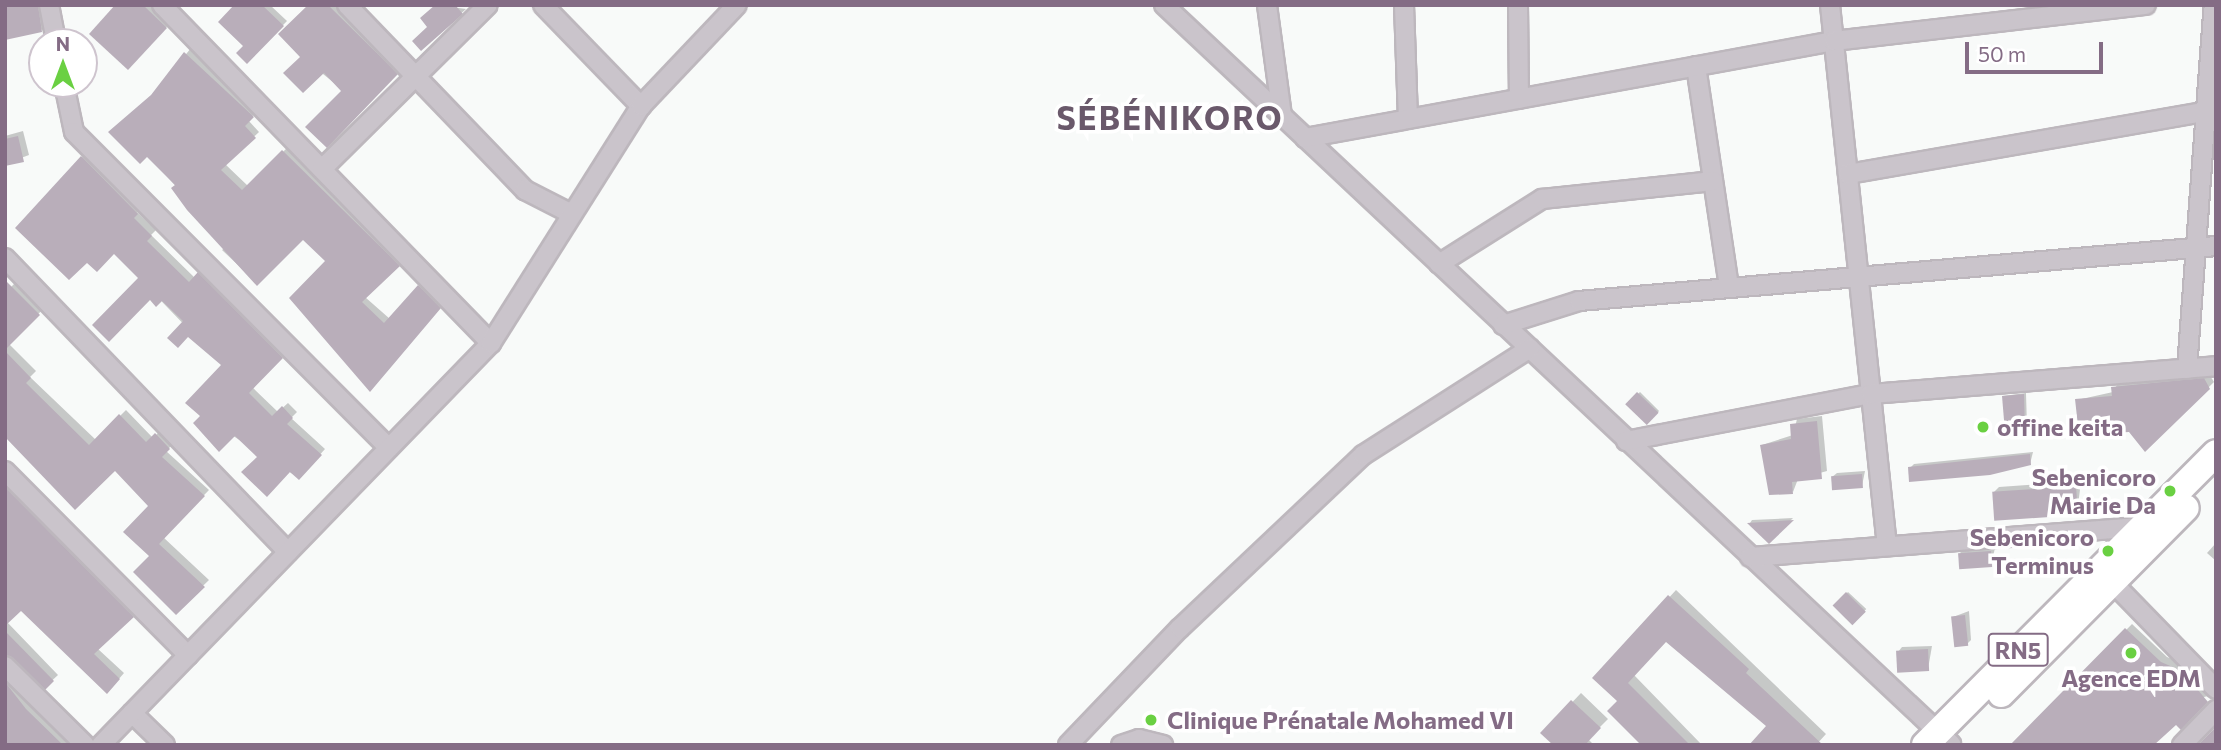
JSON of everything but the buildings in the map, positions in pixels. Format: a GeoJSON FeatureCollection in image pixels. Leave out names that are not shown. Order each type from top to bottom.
{"type":"FeatureCollection","features":[{"type":"Feature","properties":{"kind":"highway","name":"RN5"},"geometry":{"type":"LineString","coordinates":[[1941,741],[2140,527],[2216,453]]}},
{"type":"Feature","properties":{"kind":"highway","name":"RN5"},"geometry":{"type":"LineString","coordinates":[[1941,741],[2112,582],[2216,477]]}},
{"type":"Feature","properties":{"kind":"street"},"geometry":{"type":"LineString","coordinates":[[48,5],[53,28]]}},
{"type":"Feature","properties":{"kind":"street"},"geometry":{"type":"LineString","coordinates":[[162,5],[491,343]]}},
{"type":"Feature","properties":{"kind":"street"},"geometry":{"type":"LineString","coordinates":[[347,5],[524,190],[568,212]]}},
{"type":"Feature","properties":{"kind":"street"},"geometry":{"type":"LineString","coordinates":[[322,169],[488,5]]}},
{"type":"Feature","properties":{"kind":"street"},"geometry":{"type":"LineString","coordinates":[[543,5],[641,106]]}},
{"type":"Feature","properties":{"kind":"street"},"geometry":{"type":"LineString","coordinates":[[101,745],[491,343],[568,212],[641,106],[737,5]]}},
{"type":"Feature","properties":{"kind":"street"},"geometry":{"type":"LineString","coordinates":[[1164,5],[1530,348],[1941,741]]}},
{"type":"Feature","properties":{"kind":"street"},"geometry":{"type":"LineString","coordinates":[[1267,5],[1282,116]]}},
{"type":"Feature","properties":{"kind":"street"},"geometry":{"type":"LineString","coordinates":[[1404,5],[1408,119]]}},
{"type":"Feature","properties":{"kind":"street"},"geometry":{"type":"LineString","coordinates":[[1518,5],[1519,99]]}},
{"type":"Feature","properties":{"kind":"street"},"geometry":{"type":"LineString","coordinates":[[1830,5],[1887,547]]}},
{"type":"Feature","properties":{"kind":"street"},"geometry":{"type":"LineString","coordinates":[[1305,138],[1834,41],[2146,5]]}},
{"type":"Feature","properties":{"kind":"street"},"geometry":{"type":"LineString","coordinates":[[2186,369],[2195,247],[2211,111],[2214,5]]}},
{"type":"Feature","properties":{"kind":"street"},"geometry":{"type":"LineString","coordinates":[[1696,66],[1729,288]]}},
{"type":"Feature","properties":{"kind":"street"},"geometry":{"type":"LineString","coordinates":[[67,98],[74,132],[388,448]]}},
{"type":"Feature","properties":{"kind":"street"},"geometry":{"type":"LineString","coordinates":[[1848,174],[2211,111]]}},
{"type":"Feature","properties":{"kind":"street"},"geometry":{"type":"LineString","coordinates":[[1439,264],[1542,199],[1713,181]]}},
{"type":"Feature","properties":{"kind":"street"},"geometry":{"type":"LineString","coordinates":[[1503,325],[1579,301],[2216,246]]}},
{"type":"Feature","properties":{"kind":"street"},"geometry":{"type":"LineString","coordinates":[[5,258],[288,552]]}},
{"type":"Feature","properties":{"kind":"street"},"geometry":{"type":"LineString","coordinates":[[1068,745],[1180,628],[1363,455],[1530,348]]}},
{"type":"Feature","properties":{"kind":"street"},"geometry":{"type":"LineString","coordinates":[[1626,441],[1871,394],[2216,366]]}},
{"type":"Feature","properties":{"kind":"street"},"geometry":{"type":"LineString","coordinates":[[5,471],[188,655]]}},
{"type":"Feature","properties":{"kind":"street"},"geometry":{"type":"LineString","coordinates":[[1750,557],[2140,527]]}},
{"type":"Feature","properties":{"kind":"street"},"geometry":{"type":"LineString","coordinates":[[2112,582],[2216,689]]}},
{"type":"Feature","properties":{"kind":"street"},"geometry":{"type":"LineString","coordinates":[[5,666],[85,745]]}},
{"type":"Feature","properties":{"kind":"street"},"geometry":{"type":"LineString","coordinates":[[2182,745],[2216,710]]}},
{"type":"Feature","properties":{"kind":"street"},"geometry":{"type":"LineString","coordinates":[[132,713],[165,745]]}},
{"type":"Feature","properties":{"kind":"street"},"geometry":{"type":"LineString","coordinates":[[1121,745],[1139,739],[1163,745]]}},
{"type":"Feature","properties":{"kind":"place","name":"offine keita"},"geometry":{"type":"Point","coordinates":[1983,427]}},
{"type":"Feature","properties":{"kind":"place","name":"Sebenicoro Mairie Da"},"geometry":{"type":"Point","coordinates":[2170,491]}},
{"type":"Feature","properties":{"kind":"place","name":"Sebenicoro Terminus"},"geometry":{"type":"Point","coordinates":[2108,551]}},
{"type":"Feature","properties":{"kind":"place","name":"Agence EDM"},"geometry":{"type":"Point","coordinates":[2131,653]}},
{"type":"Feature","properties":{"kind":"place","name":"Clinique Prénatale Mohamed VI"},"geometry":{"type":"Point","coordinates":[1151,720]}},
{"type":"Feature","properties":{"kind":"district","name":"SÉBÉNIKORO"},"geometry":{"type":"Point","coordinates":[1170,117]}}]}
